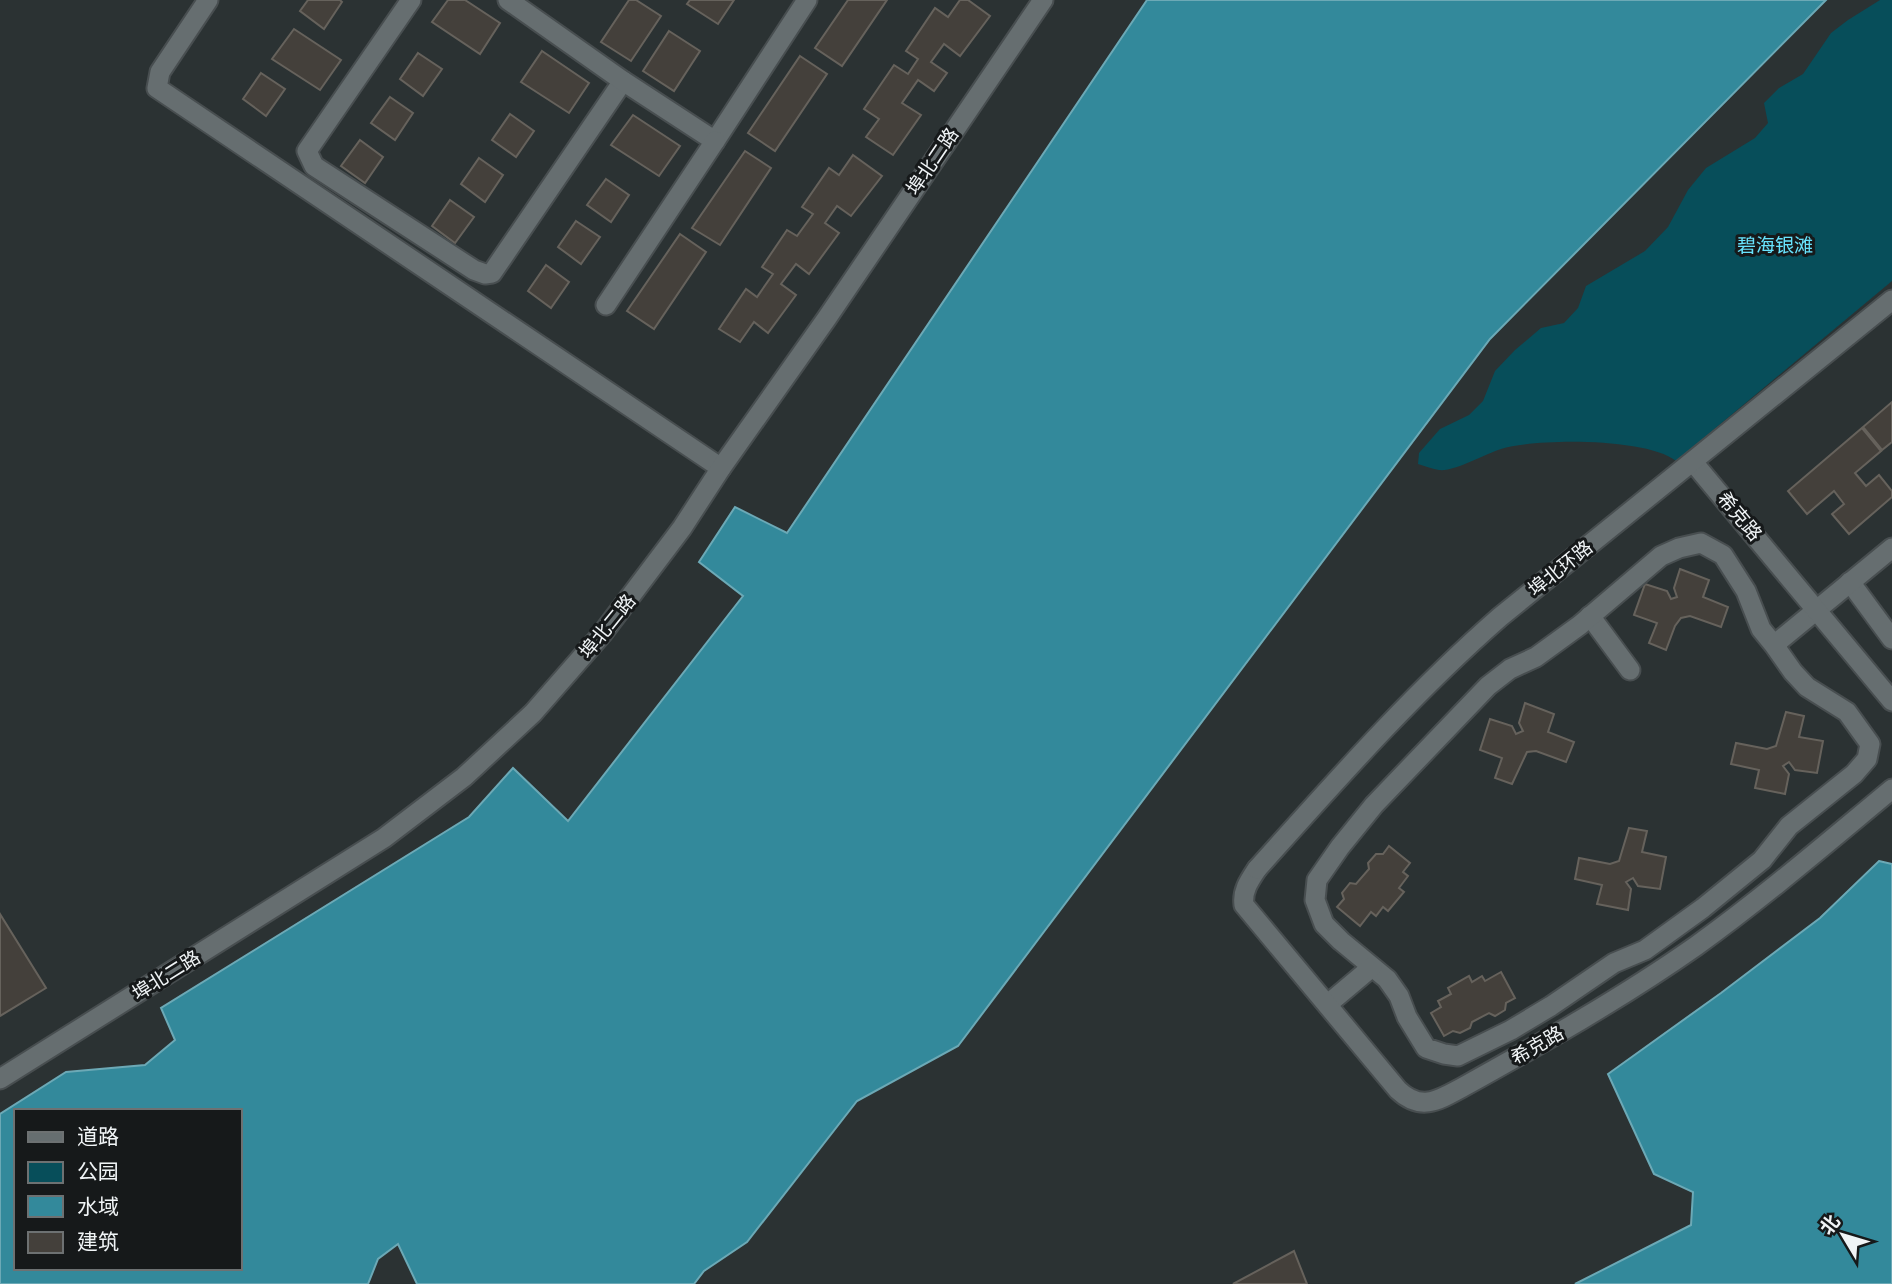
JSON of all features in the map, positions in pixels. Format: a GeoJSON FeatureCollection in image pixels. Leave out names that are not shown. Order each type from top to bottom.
{"type":"FeatureCollection","features":[{"type":"Feature","properties":{"kind":"street"},"geometry":{"type":"LineString","coordinates":[[208,0],[160,72],[157,88],[721,468]]}},
{"type":"Feature","properties":{"kind":"street"},"geometry":{"type":"LineString","coordinates":[[411,0],[307,151],[314,166],[474,270],[485,274],[492,273],[623,81]]}},
{"type":"Feature","properties":{"kind":"street"},"geometry":{"type":"LineString","coordinates":[[508,0],[623,81],[715,141]]}},
{"type":"Feature","properties":{"kind":"street"},"geometry":{"type":"LineString","coordinates":[[606,305],[807,0]]}},
{"type":"Feature","properties":{"kind":"street","name":"埠北二路"},"geometry":{"type":"LineString","coordinates":[[0,1079],[395,831],[464,777],[533,713],[602,634],[682,528],[1043,0]]}},
{"type":"Feature","properties":{"kind":"street","name":"埠北环路"},"geometry":{"type":"LineString","coordinates":[[1257,869],[1388,724],[1461,651],[1519,601],[1892,300]]}},
{"type":"Feature","properties":{"kind":"street","name":"希克路"},"geometry":{"type":"LineString","coordinates":[[1693,462],[1892,701]]}},
{"type":"Feature","properties":{"kind":"street"},"geometry":{"type":"LineString","coordinates":[[1701,543],[1723,555],[1746,591],[1762,629],[1774,645],[1807,687],[1847,712],[1870,744],[1867,760],[1854,774],[1789,826],[1762,860],[1645,950],[1614,963],[1511,1030],[1458,1056],[1426,1048],[1387,979],[1324,924],[1315,900],[1317,880],[1374,805],[1489,686],[1510,669],[1536,657],[1661,556],[1679,548],[1701,543]]}},
{"type":"Feature","properties":{"kind":"street"},"geometry":{"type":"LineString","coordinates":[[1774,645],[1817,610],[1837,585],[1892,548]]}},
{"type":"Feature","properties":{"kind":"street"},"geometry":{"type":"LineString","coordinates":[[1837,585],[1892,639]]}},
{"type":"Feature","properties":{"kind":"street"},"geometry":{"type":"LineString","coordinates":[[1590,616],[1630,670]]}},
{"type":"Feature","properties":{"kind":"street","name":"希克路"},"geometry":{"type":"LineString","coordinates":[[1257,869],[1243,896],[1244,905],[1405,1097],[1414,1102],[1438,1100],[1598,1009],[1685,953],[1760,897],[1892,789]]}},
{"type":"Feature","properties":{"kind":"street"},"geometry":{"type":"LineString","coordinates":[[1328,1004],[1372,967]]}},
{"type":"Feature","properties":{"kind":"green space","name":"碧海银滩"},"geometry":{"type":"Polygon","coordinates":[[[1880,0],[1892,0],[1892,281],[1676,461],[1662,453],[1641,448],[1565,442],[1518,445],[1445,470],[1418,464],[1419,453],[1440,429],[1469,415],[1483,401],[1495,371],[1515,350],[1541,328],[1564,323],[1578,308],[1586,286],[1645,251],[1668,227],[1688,190],[1706,168],[1755,138],[1768,123],[1764,103],[1779,88],[1803,74],[1831,33],[1880,0]]]}},
{"type":"Feature","properties":{"kind":"water"},"geometry":{"type":"Polygon","coordinates":[[[1147,0],[1826,0],[1490,339],[958,1046],[857,1101],[747,1242],[704,1271],[694,1284],[417,1284],[398,1244],[378,1259],[368,1284],[0,1284],[0,1114],[66,1072],[145,1065],[175,1040],[161,1008],[469,817],[513,768],[568,821],[743,596],[699,562],[735,507],[787,533],[1147,0]]]}},
{"type":"Feature","properties":{"kind":"water"},"geometry":{"type":"Polygon","coordinates":[[[1879,861],[1892,864],[1892,1284],[1575,1284],[1691,1225],[1693,1192],[1654,1174],[1608,1074],[1820,918],[1879,861]]]}},
{"type":"Feature","properties":{"kind":"building"},"geometry":{"type":"Polygon","coordinates":[[[308,0],[342,2],[324,29],[300,11],[308,0]]]}},
{"type":"Feature","properties":{"kind":"building"},"geometry":{"type":"Polygon","coordinates":[[[448,0],[465,0],[500,23],[480,54],[432,22],[448,0]]]}},
{"type":"Feature","properties":{"kind":"building"},"geometry":{"type":"Polygon","coordinates":[[[629,0],[636,0],[661,16],[631,61],[601,42],[629,0]]]}},
{"type":"Feature","properties":{"kind":"building"},"geometry":{"type":"Polygon","coordinates":[[[690,0],[734,0],[718,24],[687,4],[690,0]]]}},
{"type":"Feature","properties":{"kind":"building"},"geometry":{"type":"Polygon","coordinates":[[[848,0],[887,0],[842,66],[815,48],[848,0]]]}},
{"type":"Feature","properties":{"kind":"building"},"geometry":{"type":"Polygon","coordinates":[[[960,0],[968,0],[990,16],[960,56],[944,44],[931,62],[947,73],[934,91],[918,80],[902,103],[921,115],[893,155],[866,137],[879,119],[864,109],[894,65],[908,74],[918,59],[906,51],[935,8],[948,17],[960,0]]]}},
{"type":"Feature","properties":{"kind":"building"},"geometry":{"type":"Polygon","coordinates":[[[294,29],[341,60],[320,90],[272,59],[294,29]]]}},
{"type":"Feature","properties":{"kind":"building"},"geometry":{"type":"Polygon","coordinates":[[[669,31],[700,51],[674,91],[643,71],[669,31]]]}},
{"type":"Feature","properties":{"kind":"building"},"geometry":{"type":"Polygon","coordinates":[[[542,51],[589,83],[569,113],[521,82],[542,51]]]}},
{"type":"Feature","properties":{"kind":"building"},"geometry":{"type":"Polygon","coordinates":[[[418,53],[442,69],[423,96],[400,79],[418,53]]]}},
{"type":"Feature","properties":{"kind":"building"},"geometry":{"type":"Polygon","coordinates":[[[800,56],[827,74],[775,151],[748,133],[800,56]]]}},
{"type":"Feature","properties":{"kind":"building"},"geometry":{"type":"Polygon","coordinates":[[[261,73],[285,89],[266,116],[243,99],[261,73]]]}},
{"type":"Feature","properties":{"kind":"building"},"geometry":{"type":"Polygon","coordinates":[[[390,97],[413,113],[395,140],[371,123],[390,97]]]}},
{"type":"Feature","properties":{"kind":"building"},"geometry":{"type":"Polygon","coordinates":[[[510,114],[534,131],[516,157],[492,140],[510,114]]]}},
{"type":"Feature","properties":{"kind":"building"},"geometry":{"type":"Polygon","coordinates":[[[633,115],[680,146],[659,176],[611,145],[633,115]]]}},
{"type":"Feature","properties":{"kind":"building"},"geometry":{"type":"Polygon","coordinates":[[[360,140],[383,157],[365,183],[341,166],[360,140]]]}},
{"type":"Feature","properties":{"kind":"building"},"geometry":{"type":"Polygon","coordinates":[[[745,151],[771,168],[720,245],[692,228],[745,151]]]}},
{"type":"Feature","properties":{"kind":"building"},"geometry":{"type":"Polygon","coordinates":[[[853,155],[882,176],[851,216],[837,206],[825,223],[839,233],[809,274],[796,264],[781,284],[796,295],[768,333],[754,322],[740,342],[719,329],[746,289],[757,297],[773,274],[762,267],[787,230],[797,236],[813,214],[802,207],[829,168],[839,175],[853,155]]]}},
{"type":"Feature","properties":{"kind":"building"},"geometry":{"type":"Polygon","coordinates":[[[479,158],[503,175],[485,202],[461,184],[479,158]]]}},
{"type":"Feature","properties":{"kind":"building"},"geometry":{"type":"Polygon","coordinates":[[[606,179],[629,195],[611,222],[587,205],[606,179]]]}},
{"type":"Feature","properties":{"kind":"building"},"geometry":{"type":"Polygon","coordinates":[[[450,200],[474,217],[455,243],[432,226],[450,200]]]}},
{"type":"Feature","properties":{"kind":"building"},"geometry":{"type":"Polygon","coordinates":[[[576,221],[600,237],[581,264],[558,247],[576,221]]]}},
{"type":"Feature","properties":{"kind":"building"},"geometry":{"type":"Polygon","coordinates":[[[680,234],[706,252],[654,329],[627,311],[680,234]]]}},
{"type":"Feature","properties":{"kind":"building"},"geometry":{"type":"Polygon","coordinates":[[[546,265],[569,282],[551,308],[528,291],[546,265]]]}},
{"type":"Feature","properties":{"kind":"building"},"geometry":{"type":"Polygon","coordinates":[[[1892,402],[1892,442],[1882,450],[1863,427],[1892,402]]]}},
{"type":"Feature","properties":{"kind":"building"},"geometry":{"type":"Polygon","coordinates":[[[1862,428],[1881,451],[1855,473],[1866,486],[1879,475],[1892,491],[1892,497],[1849,534],[1832,514],[1844,504],[1834,491],[1807,514],[1788,491],[1862,428]]]}},
{"type":"Feature","properties":{"kind":"building"},"geometry":{"type":"Polygon","coordinates":[[[1680,569],[1709,580],[1703,597],[1728,607],[1721,627],[1690,616],[1681,618],[1666,650],[1649,643],[1657,623],[1634,615],[1645,584],[1667,591],[1671,599],[1677,597],[1674,588],[1680,569]]]}},
{"type":"Feature","properties":{"kind":"building"},"geometry":{"type":"Polygon","coordinates":[[[1525,703],[1554,714],[1548,732],[1574,742],[1566,762],[1536,751],[1527,752],[1512,784],[1495,778],[1502,758],[1480,750],[1490,719],[1512,726],[1516,734],[1523,731],[1519,723],[1525,703]]]}},
{"type":"Feature","properties":{"kind":"building"},"geometry":{"type":"Polygon","coordinates":[[[1786,712],[1804,716],[1799,737],[1823,741],[1817,773],[1795,770],[1789,762],[1783,766],[1789,774],[1785,794],[1755,788],[1759,770],[1731,764],[1736,743],[1767,749],[1776,746],[1786,712]]]}},
{"type":"Feature","properties":{"kind":"building"},"geometry":{"type":"Polygon","coordinates":[[[1629,828],[1647,831],[1642,852],[1666,857],[1660,889],[1638,886],[1633,878],[1626,882],[1631,889],[1628,910],[1597,904],[1602,885],[1575,879],[1579,858],[1610,864],[1619,861],[1629,828]]]}},
{"type":"Feature","properties":{"kind":"building"},"geometry":{"type":"Polygon","coordinates":[[[1389,846],[1410,863],[1403,872],[1408,876],[1399,888],[1404,892],[1388,911],[1383,907],[1376,916],[1371,912],[1360,926],[1337,907],[1344,899],[1342,893],[1350,883],[1356,884],[1369,869],[1368,863],[1376,854],[1383,854],[1389,846]]]}},
{"type":"Feature","properties":{"kind":"building"},"geometry":{"type":"Polygon","coordinates":[[[0,914],[46,988],[0,1016],[0,914]]]}},
{"type":"Feature","properties":{"kind":"building"},"geometry":{"type":"Polygon","coordinates":[[[1501,972],[1515,998],[1506,1003],[1505,1010],[1495,1016],[1489,1013],[1472,1022],[1470,1028],[1460,1033],[1453,1031],[1444,1036],[1431,1013],[1441,1007],[1438,1001],[1451,994],[1448,988],[1469,976],[1472,982],[1482,976],[1485,981],[1501,972]]]}},
{"type":"Feature","properties":{"kind":"building"},"geometry":{"type":"Polygon","coordinates":[[[1294,1251],[1307,1284],[1233,1284],[1294,1251]]]}}]}
